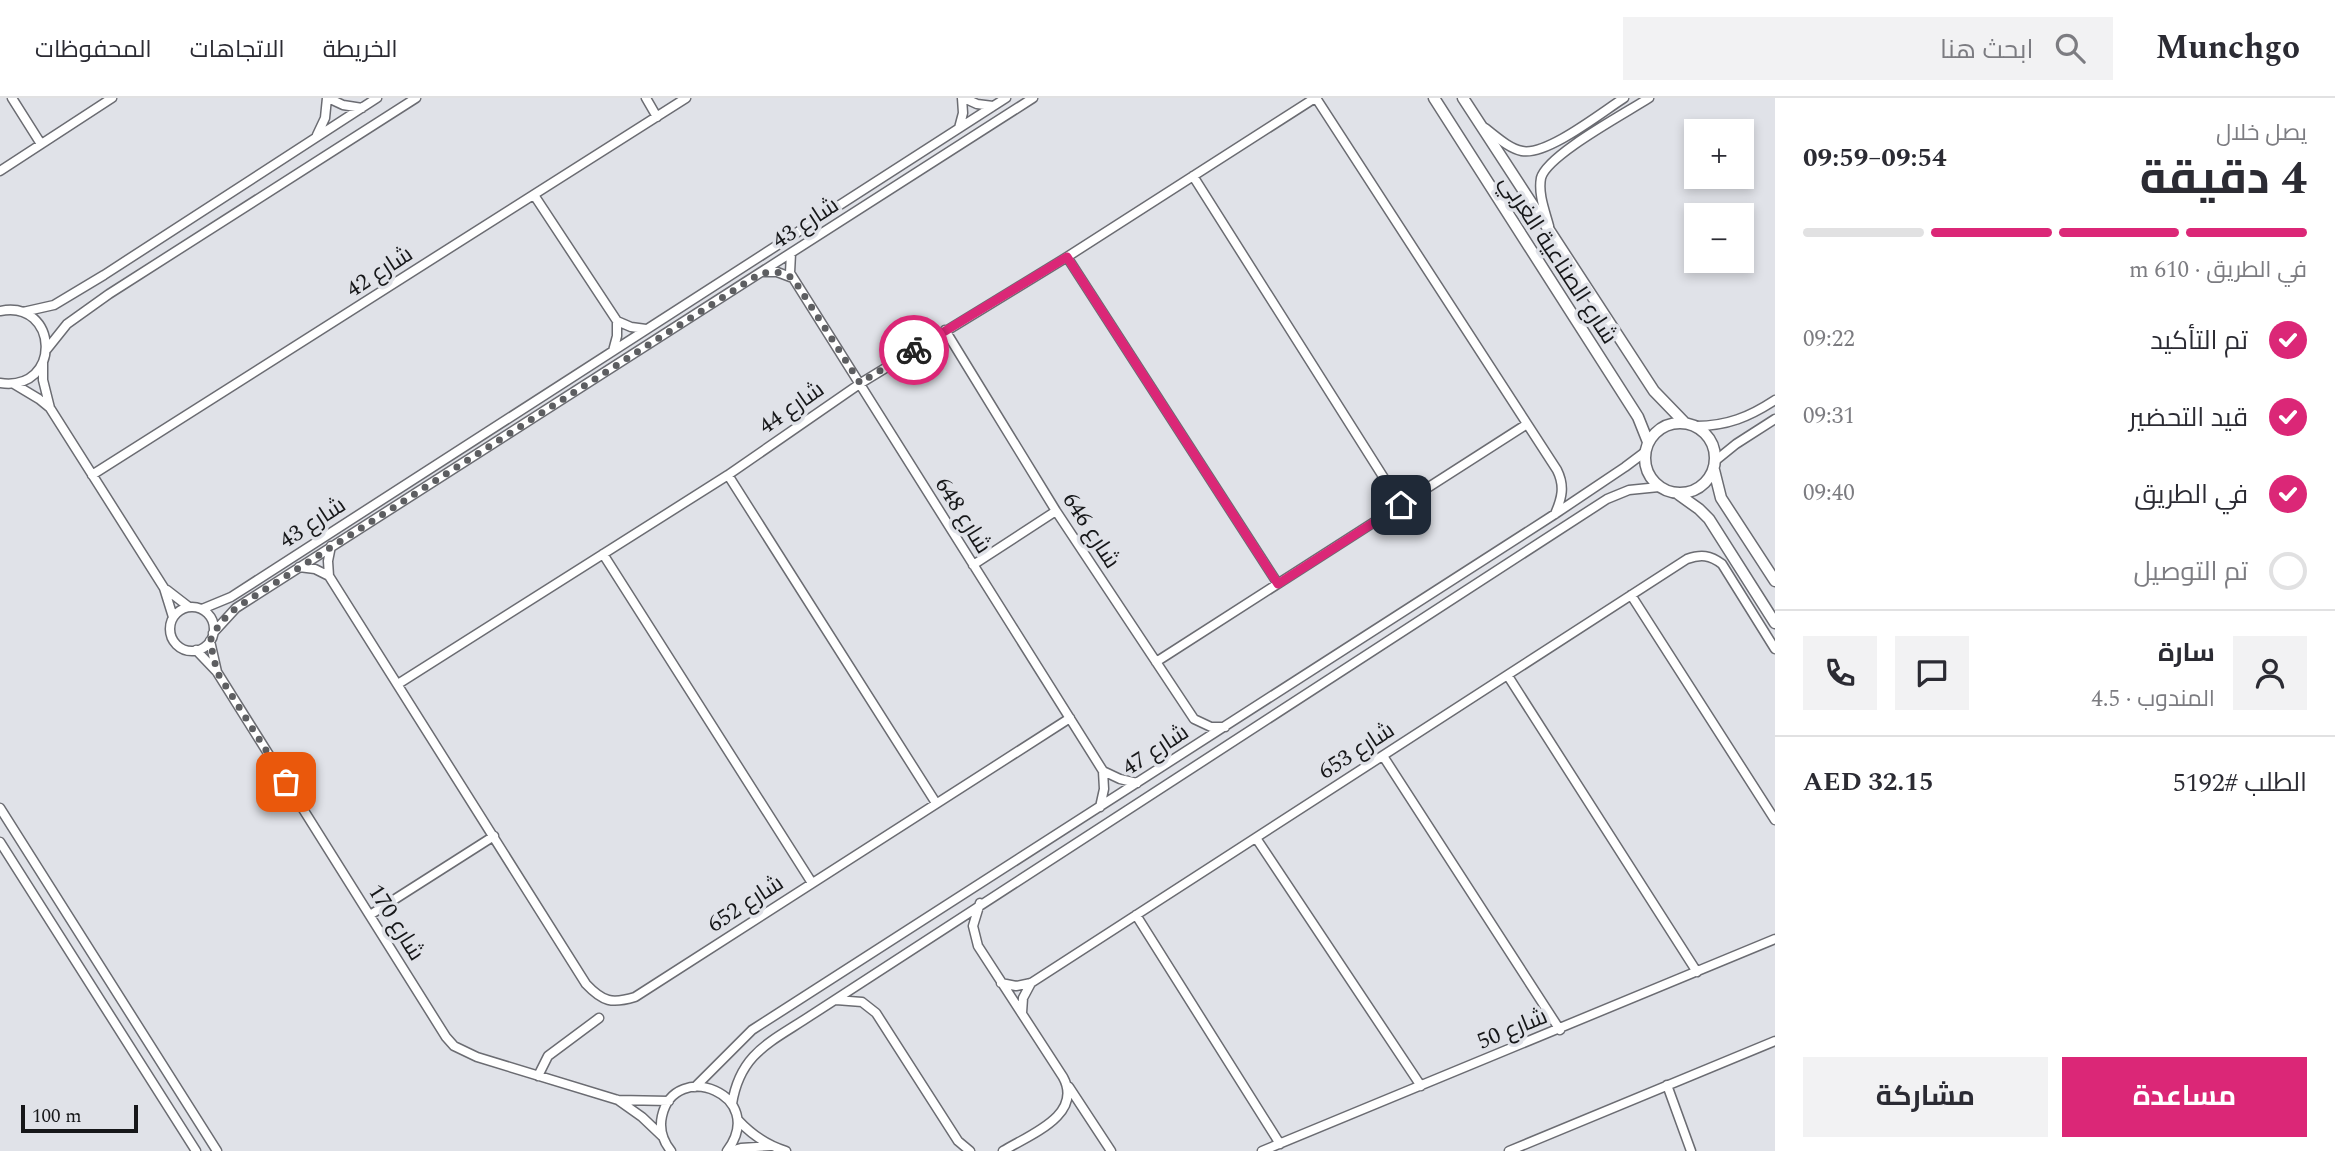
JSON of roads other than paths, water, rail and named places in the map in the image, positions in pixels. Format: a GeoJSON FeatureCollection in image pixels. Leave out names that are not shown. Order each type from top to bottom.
{"type":"FeatureCollection","features":[{"type":"Feature","properties":{"kind":"main road","name":"شارع الصناعية الغربي"},"geometry":{"type":"LineString","coordinates":[[1434,98],[1638,418],[1646,447]]}},
{"type":"Feature","properties":{"kind":"main road","name":"شارع الصناعية الغربي"},"geometry":{"type":"LineString","coordinates":[[1463,98],[1654,391],[1684,422]]}},
{"type":"Feature","properties":{"kind":"main road"},"geometry":{"type":"LineString","coordinates":[[1775,582],[1772,573],[1721,498],[1714,466],[1715,451],[1711,441],[1696,426],[1684,422],[1663,426],[1646,447],[1646,468],[1651,478],[1659,486],[1689,500],[1709,519],[1775,623]]}},
{"type":"Feature","properties":{"kind":"main road"},"geometry":{"type":"LineString","coordinates":[[1677,493],[1699,488],[1708,480],[1714,466]]}},
{"type":"Feature","properties":{"kind":"street"},"geometry":{"type":"LineString","coordinates":[[12,98],[41,144]]}},
{"type":"Feature","properties":{"kind":"street"},"geometry":{"type":"LineString","coordinates":[[0,171],[112,98]]}},
{"type":"Feature","properties":{"kind":"street"},"geometry":{"type":"LineString","coordinates":[[316,137],[325,118],[328,98],[343,105],[362,108]]}},
{"type":"Feature","properties":{"kind":"street"},"geometry":{"type":"LineString","coordinates":[[2,309],[23,312],[54,305],[377,98]]}},
{"type":"Feature","properties":{"kind":"street"},"geometry":{"type":"LineString","coordinates":[[50,408],[43,380],[43,363],[47,349],[67,324],[109,294],[416,98]]}},
{"type":"Feature","properties":{"kind":"street"},"geometry":{"type":"LineString","coordinates":[[646,98],[657,117]]}},
{"type":"Feature","properties":{"kind":"street","name":"شارع 42"},"geometry":{"type":"LineString","coordinates":[[92,475],[686,98]]}},
{"type":"Feature","properties":{"kind":"street"},"geometry":{"type":"LineString","coordinates":[[959,128],[963,98],[977,104],[993,106]]}},
{"type":"Feature","properties":{"kind":"street","name":"شارع 43"},"geometry":{"type":"LineString","coordinates":[[202,610],[231,597],[1006,98]]}},
{"type":"Feature","properties":{"kind":"street","name":"شارع 43"},"geometry":{"type":"LineString","coordinates":[[212,637],[236,608],[1033,98]]}},
{"type":"Feature","properties":{"kind":"street"},"geometry":{"type":"LineString","coordinates":[[1316,98],[1561,478],[1562,493],[1555,514]]}},
{"type":"Feature","properties":{"kind":"street","name":"شارع 44"},"geometry":{"type":"LineString","coordinates":[[398,684],[728,475],[860,383],[1067,257],[1316,98]]}},
{"type":"Feature","properties":{"kind":"street"},"geometry":{"type":"LineString","coordinates":[[1481,125],[1512,147],[1533,151],[1544,149],[1624,98]]}},
{"type":"Feature","properties":{"kind":"street"},"geometry":{"type":"LineString","coordinates":[[1551,233],[1540,192],[1544,170],[1559,155],[1649,98]]}},
{"type":"Feature","properties":{"kind":"street"},"geometry":{"type":"LineString","coordinates":[[1193,177],[1401,505]]}},
{"type":"Feature","properties":{"kind":"street"},"geometry":{"type":"LineString","coordinates":[[534,195],[617,321],[613,351]]}},
{"type":"Feature","properties":{"kind":"street","name":"شارع 648"},"geometry":{"type":"LineString","coordinates":[[791,253],[790,273],[793,278],[1103,771]]}},
{"type":"Feature","properties":{"kind":"street"},"geometry":{"type":"LineString","coordinates":[[1067,257],[1278,584]]}},
{"type":"Feature","properties":{"kind":"street"},"geometry":{"type":"LineString","coordinates":[[761,273],[777,272],[793,278]]}},
{"type":"Feature","properties":{"kind":"street"},"geometry":{"type":"LineString","coordinates":[[23,312],[43,331],[47,349]]}},
{"type":"Feature","properties":{"kind":"street"},"geometry":{"type":"LineString","coordinates":[[617,321],[646,329]]}},
{"type":"Feature","properties":{"kind":"street","name":"شارع 646"},"geometry":{"type":"LineString","coordinates":[[945,330],[1056,511],[1194,719],[1211,727],[1225,727]]}},
{"type":"Feature","properties":{"kind":"street"},"geometry":{"type":"LineString","coordinates":[[0,383],[14,384],[26,380],[36,373],[43,363]]}},
{"type":"Feature","properties":{"kind":"street"},"geometry":{"type":"LineString","coordinates":[[14,384],[39,398],[50,408],[164,588],[173,617]]}},
{"type":"Feature","properties":{"kind":"street"},"geometry":{"type":"LineString","coordinates":[[1696,426],[1730,423],[1775,400]]}},
{"type":"Feature","properties":{"kind":"street"},"geometry":{"type":"LineString","coordinates":[[1714,466],[1736,444],[1775,419]]}},
{"type":"Feature","properties":{"kind":"street"},"geometry":{"type":"LineString","coordinates":[[1156,662],[1527,424]]}},
{"type":"Feature","properties":{"kind":"street","name":"شارع 47"},"geometry":{"type":"LineString","coordinates":[[669,1101],[676,1094],[695,1087],[752,1030],[1555,514],[1625,467],[1646,447]]}},
{"type":"Feature","properties":{"kind":"street"},"geometry":{"type":"LineString","coordinates":[[728,475],[936,803]]}},
{"type":"Feature","properties":{"kind":"street","name":"شارع 47"},"geometry":{"type":"LineString","coordinates":[[732,1104],[739,1076],[748,1061],[761,1049],[833,1000],[1607,499],[1629,491],[1659,486]]}},
{"type":"Feature","properties":{"kind":"street"},"geometry":{"type":"LineString","coordinates":[[973,565],[1056,511]]}},
{"type":"Feature","properties":{"kind":"street"},"geometry":{"type":"LineString","coordinates":[[329,576],[331,546]]}},
{"type":"Feature","properties":{"kind":"street"},"geometry":{"type":"LineString","coordinates":[[603,554],[812,883]]}},
{"type":"Feature","properties":{"kind":"street","name":"شارع 653"},"geometry":{"type":"LineString","coordinates":[[1031,983],[1687,559],[1704,555],[1722,565],[1775,649]]}},
{"type":"Feature","properties":{"kind":"street"},"geometry":{"type":"LineString","coordinates":[[299,567],[315,569],[329,576]]}},
{"type":"Feature","properties":{"kind":"street","name":"شارع 652"},"geometry":{"type":"LineString","coordinates":[[329,576],[586,984],[605,1000],[620,1001],[635,997],[1070,718]]}},
{"type":"Feature","properties":{"kind":"street"},"geometry":{"type":"LineString","coordinates":[[164,588],[189,607],[202,610],[212,619],[212,637],[195,650],[179,647],[173,641],[170,625],[180,610],[189,607]]}},
{"type":"Feature","properties":{"kind":"street"},"geometry":{"type":"LineString","coordinates":[[1631,595],[1775,820]]}},
{"type":"Feature","properties":{"kind":"street","name":"شارع 170"},"geometry":{"type":"LineString","coordinates":[[212,637],[217,672]]}},
{"type":"Feature","properties":{"kind":"street","name":"شارع 170"},"geometry":{"type":"LineString","coordinates":[[195,650],[217,672],[454,1046],[477,1057],[618,1100],[669,1101]]}},
{"type":"Feature","properties":{"kind":"street"},"geometry":{"type":"LineString","coordinates":[[1508,676],[1696,972]]}},
{"type":"Feature","properties":{"kind":"street"},"geometry":{"type":"LineString","coordinates":[[1382,756],[1560,1030]]}},
{"type":"Feature","properties":{"kind":"street"},"geometry":{"type":"LineString","coordinates":[[1100,807],[1104,789],[1103,771],[1138,783]]}},
{"type":"Feature","properties":{"kind":"street"},"geometry":{"type":"LineString","coordinates":[[2,814],[217,1151]]}},
{"type":"Feature","properties":{"kind":"street"},"geometry":{"type":"LineString","coordinates":[[370,915],[494,836]]}},
{"type":"Feature","properties":{"kind":"street"},"geometry":{"type":"LineString","coordinates":[[1256,838],[1421,1086]]}},
{"type":"Feature","properties":{"kind":"street"},"geometry":{"type":"LineString","coordinates":[[0,842],[196,1151]]}},
{"type":"Feature","properties":{"kind":"street"},"geometry":{"type":"LineString","coordinates":[[980,903],[975,916],[974,936],[1001,983],[1111,1151]]}},
{"type":"Feature","properties":{"kind":"street"},"geometry":{"type":"LineString","coordinates":[[1136,915],[1280,1144]]}},
{"type":"Feature","properties":{"kind":"street","name":"شارع 50"},"geometry":{"type":"LineString","coordinates":[[1262,1151],[1775,939]]}},
{"type":"Feature","properties":{"kind":"street"},"geometry":{"type":"LineString","coordinates":[[1001,983],[1016,986],[1031,983]]}},
{"type":"Feature","properties":{"kind":"street"},"geometry":{"type":"LineString","coordinates":[[1022,1014],[1023,998],[1031,983]]}},
{"type":"Feature","properties":{"kind":"street"},"geometry":{"type":"LineString","coordinates":[[833,1000],[855,1000],[869,1006],[876,1013],[958,1141],[970,1151]]}},
{"type":"Feature","properties":{"kind":"street"},"geometry":{"type":"LineString","coordinates":[[538,1076],[548,1056],[599,1018]]}},
{"type":"Feature","properties":{"kind":"street"},"geometry":{"type":"LineString","coordinates":[[1509,1151],[1775,1041]]}},
{"type":"Feature","properties":{"kind":"street"},"geometry":{"type":"LineString","coordinates":[[145,1072],[161,1062]]}},
{"type":"Feature","properties":{"kind":"street"},"geometry":{"type":"LineString","coordinates":[[1065,1109],[1069,1097],[1067,1084]]}},
{"type":"Feature","properties":{"kind":"street"},"geometry":{"type":"LineString","coordinates":[[1667,1086],[1691,1151]]}},
{"type":"Feature","properties":{"kind":"street"},"geometry":{"type":"LineString","coordinates":[[695,1087],[712,1088],[720,1092],[732,1104],[738,1120],[747,1130],[770,1146],[786,1151]]}},
{"type":"Feature","properties":{"kind":"street","name":"شارع 170"},"geometry":{"type":"LineString","coordinates":[[618,1100],[642,1117],[663,1137],[671,1151]]}},
{"type":"Feature","properties":{"kind":"street"},"geometry":{"type":"LineString","coordinates":[[663,1137],[661,1118],[669,1101]]}},
{"type":"Feature","properties":{"kind":"street"},"geometry":{"type":"LineString","coordinates":[[1003,1151],[1054,1120],[1065,1109],[1074,1105],[1083,1106]]}},
{"type":"Feature","properties":{"kind":"street"},"geometry":{"type":"LineString","coordinates":[[729,1151],[737,1131],[738,1120]]}},
{"type":"Feature","properties":{"kind":"street"},"geometry":{"type":"LineString","coordinates":[[729,1151],[770,1146]]}}]}
